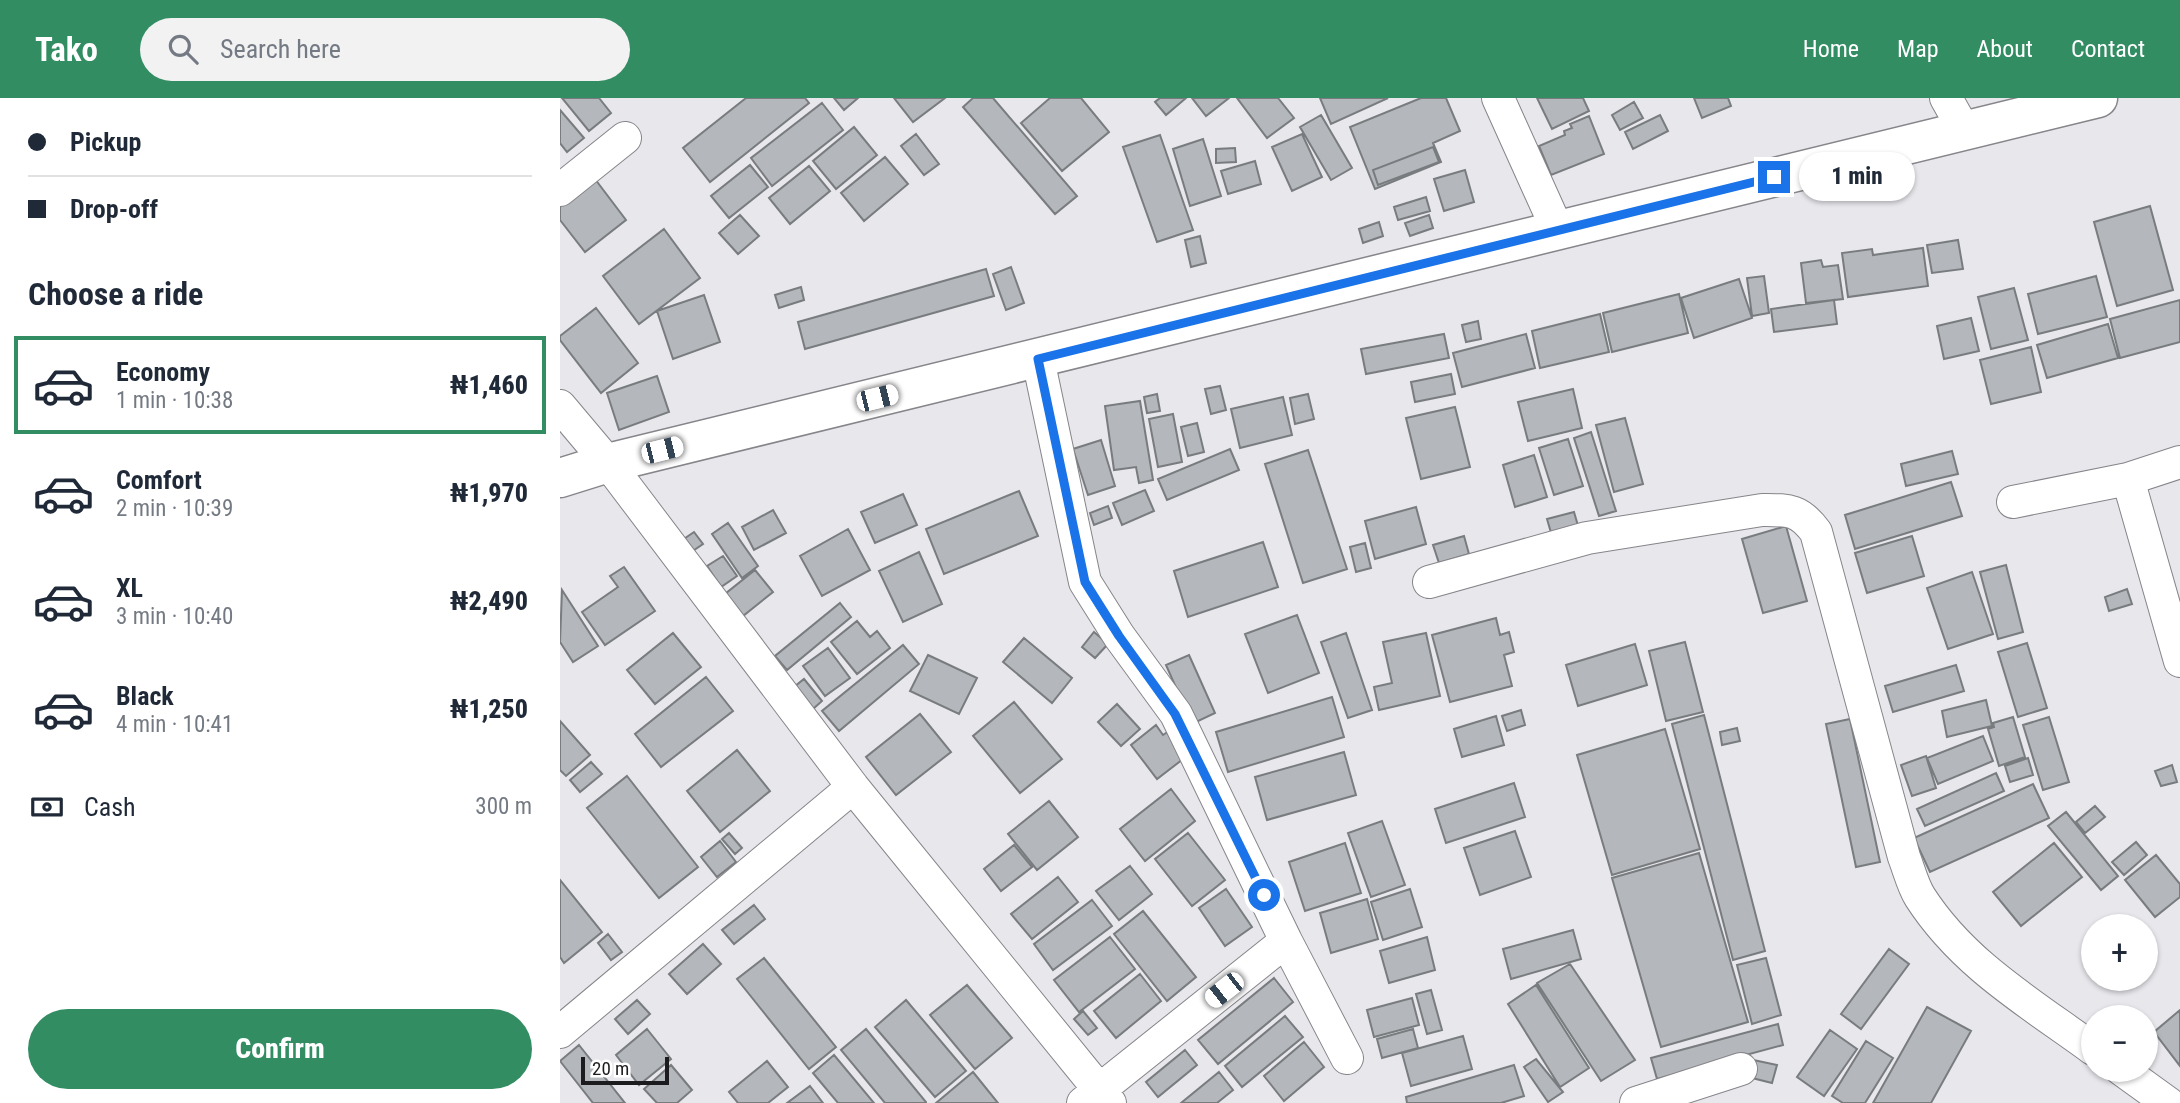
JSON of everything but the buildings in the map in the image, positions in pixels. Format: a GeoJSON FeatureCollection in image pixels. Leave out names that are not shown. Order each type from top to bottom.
{"type":"FeatureCollection","features":[{"type":"Feature","properties":{"kind":"street"},"geometry":{"type":"LineString","coordinates":[[1497,98],[1558,231]]}},
{"type":"Feature","properties":{"kind":"street"},"geometry":{"type":"LineString","coordinates":[[560,478],[608,463],[1558,231],[1955,114],[2098,98]]}},
{"type":"Feature","properties":{"kind":"street"},"geometry":{"type":"LineString","coordinates":[[560,190],[625,138]]}},
{"type":"Feature","properties":{"kind":"street"},"geometry":{"type":"LineString","coordinates":[[1038,359],[1085,582],[1119,636],[1175,714],[1286,941],[1347,1058]]}},
{"type":"Feature","properties":{"kind":"street"},"geometry":{"type":"LineString","coordinates":[[560,406],[608,463],[853,787],[1097,1099],[1286,941]]}},
{"type":"Feature","properties":{"kind":"street"},"geometry":{"type":"LineString","coordinates":[[2012,502],[2128,479],[2180,462]]}},
{"type":"Feature","properties":{"kind":"street"},"geometry":{"type":"LineString","coordinates":[[2128,479],[2180,661]]}},
{"type":"Feature","properties":{"kind":"street"},"geometry":{"type":"LineString","coordinates":[[1429,582],[1587,538],[1762,510],[1788,510],[1805,517],[1816,532],[1900,844],[1919,895],[1958,947],[1976,964],[2081,1040]]}},
{"type":"Feature","properties":{"kind":"street"},"geometry":{"type":"LineString","coordinates":[[560,1032],[853,787]]}},
{"type":"Feature","properties":{"kind":"street"},"geometry":{"type":"LineString","coordinates":[[1636,1103],[1741,1069]]}},
{"type":"Feature","properties":{"kind":"street"},"geometry":{"type":"LineString","coordinates":[[2139,1082],[2168,1103]]}},
{"type":"Feature","properties":{"kind":"route"},"geometry":{"type":"LineString","coordinates":[[1264,895],[1175,714],[1119,636],[1085,582],[1038,359],[1774,177]]}}]}
